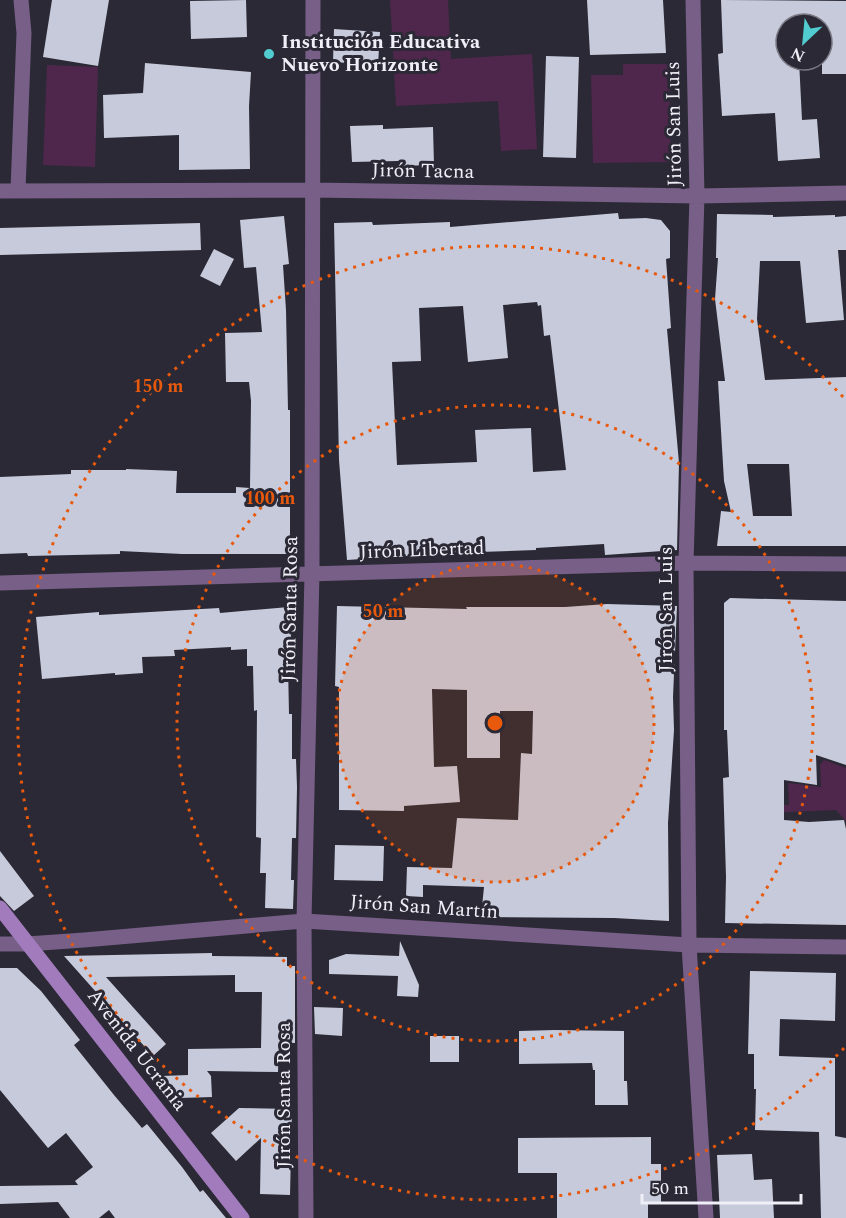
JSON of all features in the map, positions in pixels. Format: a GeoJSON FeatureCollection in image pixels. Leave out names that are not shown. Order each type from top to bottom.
{"type":"FeatureCollection","features":[{"type":"Feature","properties":{"kind":"main road","name":"Avenida Ucrania"},"geometry":{"type":"LineString","coordinates":[[0,908],[242,1218]]}},
{"type":"Feature","properties":{"kind":"street"},"geometry":{"type":"LineString","coordinates":[[18,189],[24,33],[21,0]]}},
{"type":"Feature","properties":{"kind":"street","name":"Jirón Santa Rosa"},"geometry":{"type":"LineString","coordinates":[[306,1218],[304,921],[312,574],[313,0]]}},
{"type":"Feature","properties":{"kind":"street","name":"Jirón San Luis"},"geometry":{"type":"LineString","coordinates":[[693,0],[697,196],[686,563],[689,945],[706,1218]]}},
{"type":"Feature","properties":{"kind":"street","name":"Jirón Tacna"},"geometry":{"type":"LineString","coordinates":[[0,191],[18,189],[313,190],[697,196],[846,193]]}},
{"type":"Feature","properties":{"kind":"street","name":"Jirón Libertad"},"geometry":{"type":"LineString","coordinates":[[0,583],[686,563],[846,564]]}},
{"type":"Feature","properties":{"kind":"street","name":"Jirón San Martín"},"geometry":{"type":"LineString","coordinates":[[0,944],[27,944],[304,921],[689,945],[846,947]]}},
{"type":"Feature","properties":{"kind":"shaded area"},"geometry":{"type":"Polygon","coordinates":[[[390,0],[448,0],[451,59],[532,54],[537,149],[501,151],[498,101],[396,106],[390,0]]]}},
{"type":"Feature","properties":{"kind":"shaded area"},"geometry":{"type":"Polygon","coordinates":[[[623,64],[669,64],[671,162],[593,163],[591,75],[623,75],[623,64]]]}},
{"type":"Feature","properties":{"kind":"shaded area"},"geometry":{"type":"Polygon","coordinates":[[[47,65],[98,67],[95,167],[43,165],[47,65]]]}},
{"type":"Feature","properties":{"kind":"shaded area"},"geometry":{"type":"Polygon","coordinates":[[[824,760],[846,768],[846,821],[836,810],[769,813],[775,804],[789,805],[788,783],[821,787],[820,765],[824,760]]]}},
{"type":"Feature","properties":{"kind":"building"},"geometry":{"type":"Polygon","coordinates":[[[52,0],[109,0],[98,66],[43,57],[52,0]]]}},
{"type":"Feature","properties":{"kind":"building"},"geometry":{"type":"Polygon","coordinates":[[[246,0],[247,37],[191,39],[190,1],[246,0]]]}},
{"type":"Feature","properties":{"kind":"building"},"geometry":{"type":"Polygon","coordinates":[[[587,0],[663,0],[666,53],[590,55],[587,0]]]}},
{"type":"Feature","properties":{"kind":"building"},"geometry":{"type":"Polygon","coordinates":[[[721,0],[846,1],[846,74],[822,74],[822,72],[834,72],[834,12],[774,12],[774,72],[800,72],[802,120],[817,119],[820,158],[778,161],[775,113],[722,116],[718,54],[723,53],[721,0]]]}},
{"type":"Feature","properties":{"kind":"building"},"geometry":{"type":"Polygon","coordinates":[[[334,29],[380,32],[378,65],[333,62],[334,29]]]}},
{"type":"Feature","properties":{"kind":"building"},"geometry":{"type":"Polygon","coordinates":[[[546,56],[579,57],[576,158],[543,157],[546,56]]]}},
{"type":"Feature","properties":{"kind":"building"},"geometry":{"type":"Polygon","coordinates":[[[145,63],[251,72],[250,169],[179,170],[179,135],[104,138],[103,95],[143,93],[145,63]]]}},
{"type":"Feature","properties":{"kind":"building"},"geometry":{"type":"Polygon","coordinates":[[[383,125],[383,129],[433,127],[434,165],[398,166],[398,161],[352,162],[350,126],[383,125]]]}},
{"type":"Feature","properties":{"kind":"building"},"geometry":{"type":"Polygon","coordinates":[[[618,213],[619,219],[661,220],[670,231],[670,258],[666,259],[671,328],[667,329],[679,463],[677,550],[605,555],[604,544],[347,560],[339,460],[334,223],[372,222],[373,225],[450,222],[450,227],[618,213]],[[537,302],[503,305],[508,358],[468,362],[463,306],[419,308],[421,361],[392,362],[397,465],[477,462],[475,430],[531,428],[533,472],[566,470],[550,335],[544,336],[541,305],[538,306],[537,302]]]}},
{"type":"Feature","properties":{"kind":"building"},"geometry":{"type":"Polygon","coordinates":[[[717,214],[773,215],[773,217],[846,216],[846,250],[838,250],[844,320],[806,323],[800,261],[760,261],[757,319],[765,380],[846,377],[846,546],[717,546],[721,511],[731,512],[724,481],[718,381],[725,381],[715,299],[718,258],[716,258],[717,214]],[[747,464],[753,516],[792,516],[789,464],[747,464]]]}},
{"type":"Feature","properties":{"kind":"building"},"geometry":{"type":"Polygon","coordinates":[[[284,216],[289,264],[283,265],[288,410],[290,410],[290,554],[182,554],[120,551],[120,554],[28,556],[27,553],[0,554],[0,477],[71,474],[71,470],[177,471],[176,493],[236,493],[236,487],[250,488],[251,401],[249,382],[226,382],[225,333],[262,332],[256,267],[244,268],[240,220],[284,216]]]}},
{"type":"Feature","properties":{"kind":"building"},"geometry":{"type":"Polygon","coordinates":[[[200,223],[201,250],[0,255],[0,228],[200,223]]]}},
{"type":"Feature","properties":{"kind":"building"},"geometry":{"type":"Polygon","coordinates":[[[214,249],[234,259],[220,286],[200,276],[214,249]]]}},
{"type":"Feature","properties":{"kind":"building"},"geometry":{"type":"Polygon","coordinates":[[[730,598],[846,601],[846,765],[816,755],[817,785],[784,780],[784,820],[809,822],[844,820],[846,829],[846,925],[725,923],[723,778],[729,777],[727,730],[724,730],[724,603],[730,598]]]}},
{"type":"Feature","properties":{"kind":"building"},"geometry":{"type":"Polygon","coordinates":[[[607,604],[677,606],[674,730],[668,823],[669,921],[614,918],[481,917],[484,887],[423,885],[423,897],[406,896],[407,867],[452,868],[457,818],[518,820],[521,753],[532,754],[533,711],[500,711],[500,758],[467,758],[467,690],[432,689],[434,767],[457,766],[460,802],[404,806],[404,811],[339,810],[339,687],[335,686],[337,606],[467,609],[466,607],[565,607],[607,604]]]}},
{"type":"Feature","properties":{"kind":"building"},"geometry":{"type":"Polygon","coordinates":[[[289,607],[293,664],[288,664],[289,714],[292,714],[292,759],[296,759],[297,787],[296,838],[292,838],[293,909],[265,908],[266,873],[260,873],[261,838],[256,837],[257,710],[254,711],[253,666],[247,666],[247,649],[231,650],[231,647],[174,650],[175,656],[142,657],[143,673],[42,679],[36,617],[99,612],[99,615],[219,608],[220,613],[289,607]]]}},
{"type":"Feature","properties":{"kind":"building"},"geometry":{"type":"Polygon","coordinates":[[[335,845],[384,846],[383,881],[334,880],[335,845]]]}},
{"type":"Feature","properties":{"kind":"building"},"geometry":{"type":"Polygon","coordinates":[[[0,851],[34,896],[14,911],[0,896],[0,851]]]}},
{"type":"Feature","properties":{"kind":"building"},"geometry":{"type":"Polygon","coordinates":[[[400,941],[419,985],[418,997],[397,996],[398,976],[329,974],[329,960],[346,954],[399,956],[400,941]]]}},
{"type":"Feature","properties":{"kind":"building"},"geometry":{"type":"Polygon","coordinates":[[[212,953],[212,956],[287,957],[287,966],[295,966],[295,1043],[279,1043],[278,1072],[207,1071],[211,1076],[212,1097],[180,1098],[162,1076],[188,1075],[188,1049],[261,1048],[262,992],[235,992],[235,975],[106,977],[166,1044],[153,1056],[64,956],[212,953]]]}},
{"type":"Feature","properties":{"kind":"building"},"geometry":{"type":"Polygon","coordinates":[[[0,968],[17,968],[41,991],[80,1040],[74,1045],[114,1095],[142,1128],[147,1124],[200,1192],[203,1190],[226,1218],[115,1218],[109,1210],[99,1218],[70,1218],[58,1202],[0,1204],[0,1186],[78,1185],[75,1181],[93,1167],[66,1133],[48,1148],[0,1090],[0,968]]]}},
{"type":"Feature","properties":{"kind":"building"},"geometry":{"type":"Polygon","coordinates":[[[750,971],[836,973],[835,1021],[780,1019],[779,1056],[835,1058],[835,1136],[846,1138],[846,1218],[821,1218],[819,1132],[755,1130],[754,1054],[748,1054],[750,971]]]}},
{"type":"Feature","properties":{"kind":"building"},"geometry":{"type":"Polygon","coordinates":[[[314,1007],[343,1008],[342,1036],[315,1034],[314,1007]]]}},
{"type":"Feature","properties":{"kind":"building"},"geometry":{"type":"Polygon","coordinates":[[[519,1031],[624,1031],[624,1081],[627,1081],[628,1105],[595,1105],[595,1070],[593,1070],[592,1063],[519,1064],[519,1031]]]}},
{"type":"Feature","properties":{"kind":"building"},"geometry":{"type":"Polygon","coordinates":[[[430,1036],[459,1036],[459,1062],[430,1062],[430,1036]]]}},
{"type":"Feature","properties":{"kind":"building"},"geometry":{"type":"Polygon","coordinates":[[[239,1108],[292,1109],[290,1195],[260,1194],[261,1138],[236,1161],[211,1133],[239,1108]]]}},
{"type":"Feature","properties":{"kind":"building"},"geometry":{"type":"Polygon","coordinates":[[[651,1137],[651,1164],[661,1164],[661,1202],[648,1202],[648,1218],[557,1218],[557,1173],[518,1173],[518,1138],[651,1137]]]}},
{"type":"Feature","properties":{"kind":"building"},"geometry":{"type":"Polygon","coordinates":[[[752,1154],[754,1180],[772,1179],[774,1218],[720,1218],[717,1155],[752,1154]]]}},
{"type":"Feature","properties":{"kind":"place","name":"Institución Educativa Nuevo Horizonte"},"geometry":{"type":"Point","coordinates":[269,54]}}]}
